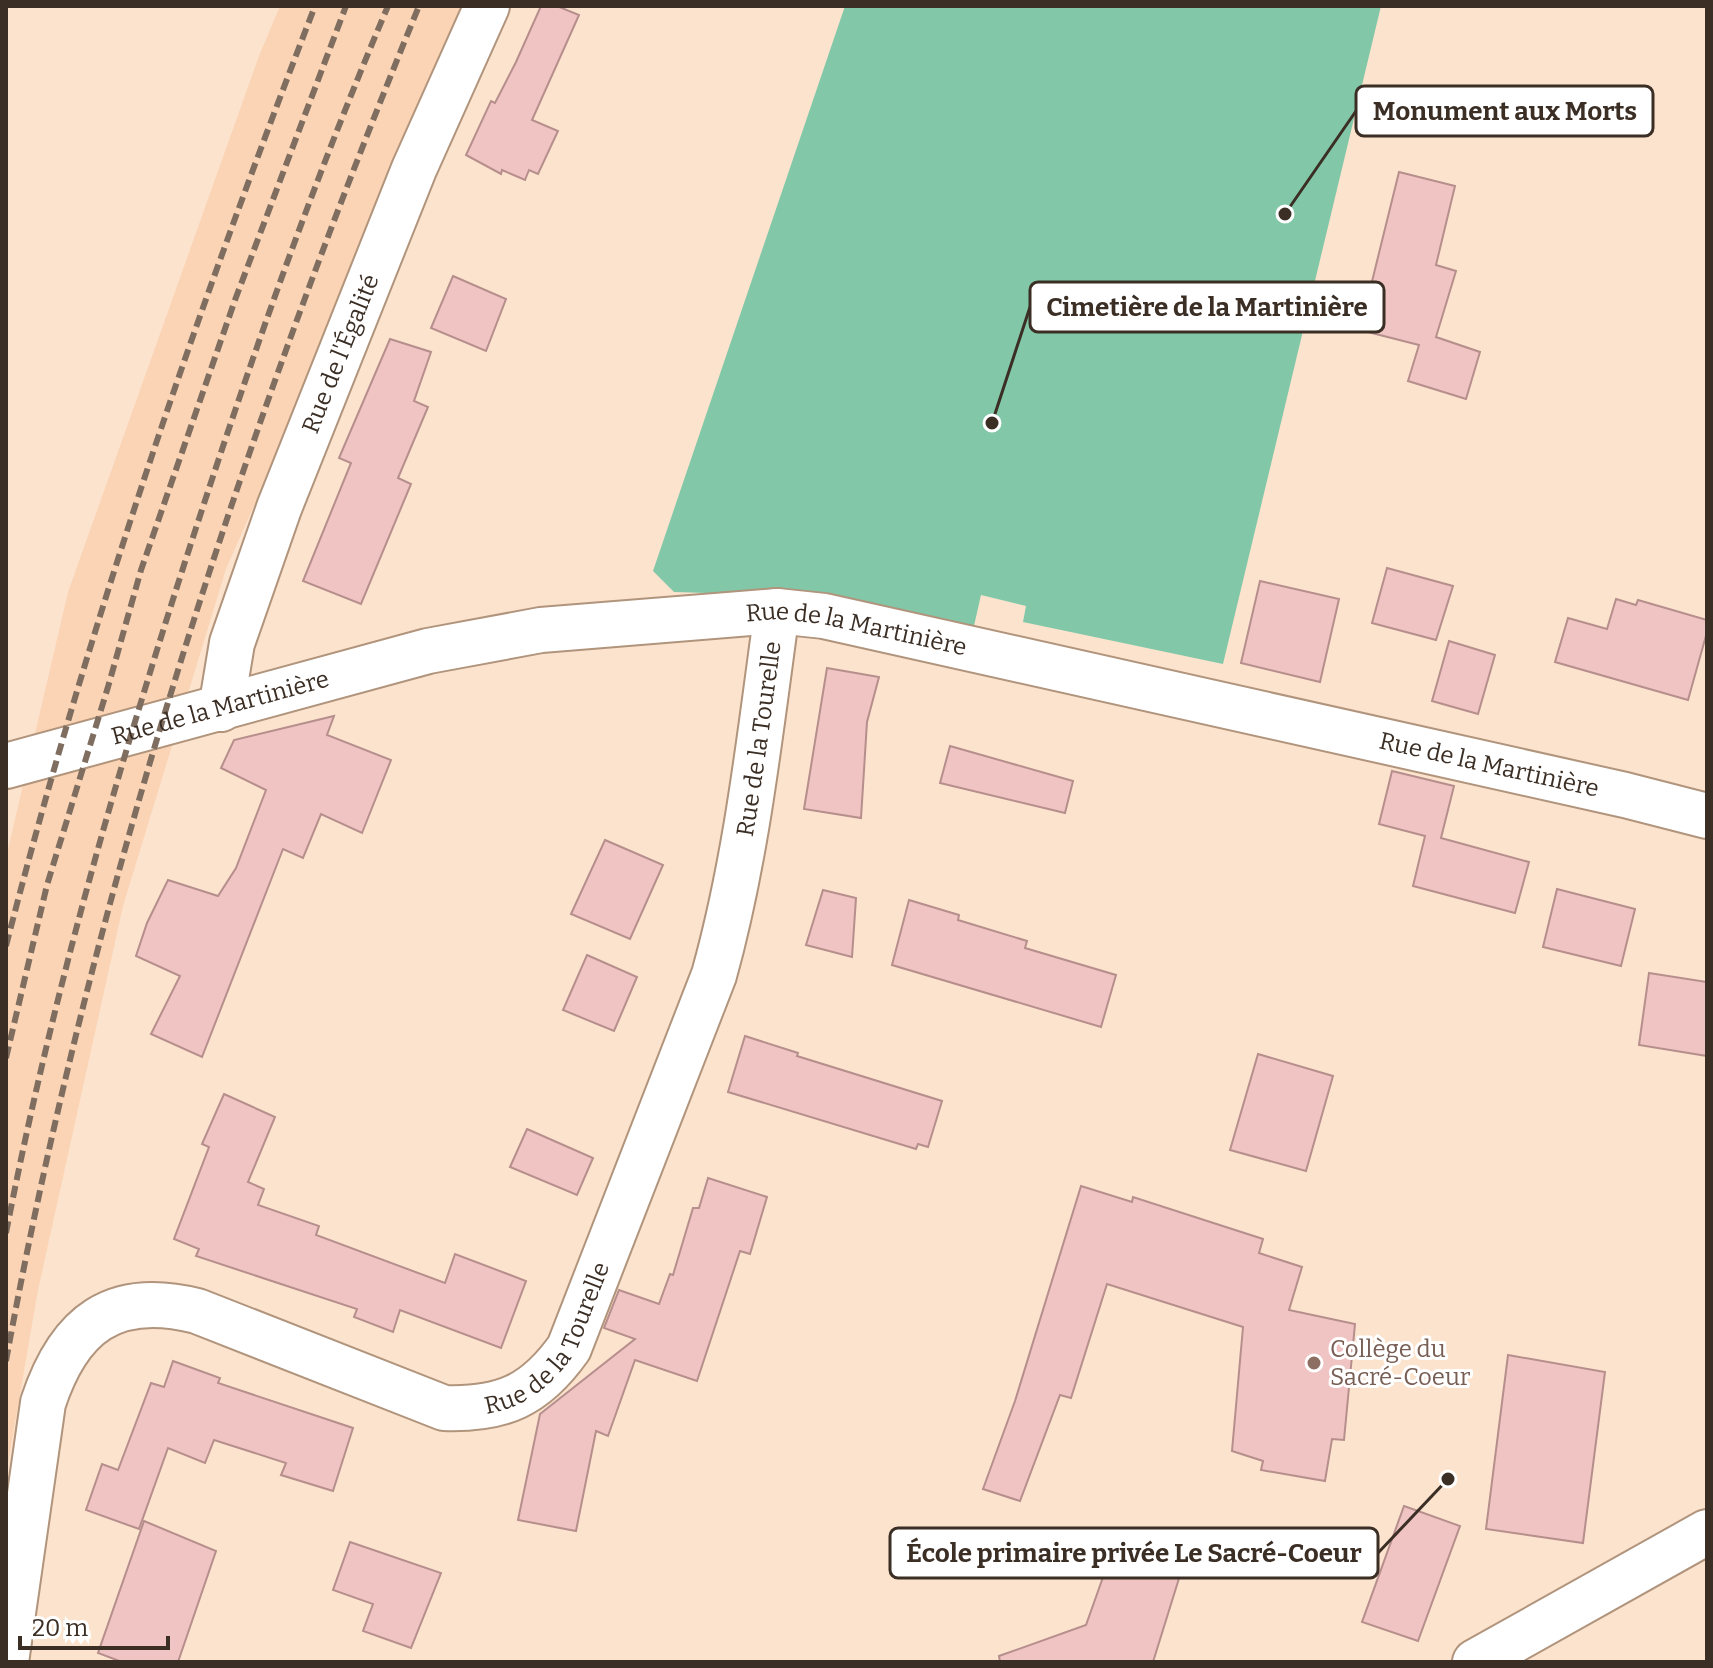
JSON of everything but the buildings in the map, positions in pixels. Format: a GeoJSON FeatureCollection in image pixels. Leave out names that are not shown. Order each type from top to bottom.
{"type":"FeatureCollection","features":[{"type":"Feature","properties":{"kind":"street","name":"Rue de l'Égalité"},"geometry":{"type":"LineString","coordinates":[[221,709],[232,643],[279,508],[414,169],[487,6]]}},
{"type":"Feature","properties":{"kind":"street","name":"Rue de la Martinière"},"geometry":{"type":"LineString","coordinates":[[6,766],[428,651],[541,630],[777,611],[824,616],[1707,816]]}},
{"type":"Feature","properties":{"kind":"street","name":"Rue de la Tourelle"},"geometry":{"type":"LineString","coordinates":[[6,1662],[43,1403],[52,1374],[68,1346],[84,1329],[110,1312],[139,1304],[169,1304],[197,1311],[444,1408],[472,1409],[504,1403],[529,1391],[554,1370],[569,1348],[714,975],[728,924],[745,833],[777,611]]}},
{"type":"Feature","properties":{"kind":"street"},"geometry":{"type":"LineString","coordinates":[[1486,1659],[1707,1532]]}},
{"type":"Feature","properties":{"kind":"shaded area"},"geometry":{"type":"Polygon","coordinates":[[[280,6],[474,6],[226,569],[123,906],[38,1290],[6,1475],[6,858],[68,592],[259,56],[280,6]]]}},
{"type":"Feature","properties":{"kind":"green space"},"geometry":{"type":"Polygon","coordinates":[[[845,6],[1381,6],[1223,664],[1023,622],[1026,606],[981,595],[971,639],[800,596],[674,592],[653,571],[845,6]]]}},
{"type":"Feature","properties":{"kind":"railway"},"geometry":{"type":"LineString","coordinates":[[6,946],[108,589],[228,238],[315,6]]}},
{"type":"Feature","properties":{"kind":"railway"},"geometry":{"type":"LineString","coordinates":[[6,1058],[47,885],[141,570],[235,300],[346,6]]}},
{"type":"Feature","properties":{"kind":"railway"},"geometry":{"type":"LineString","coordinates":[[6,1233],[63,980],[108,813],[158,648],[280,283],[388,6]]}},
{"type":"Feature","properties":{"kind":"railway"},"geometry":{"type":"LineString","coordinates":[[6,1361],[41,1187],[81,1014],[177,673],[291,337],[419,6]]}},
{"type":"Feature","properties":{"kind":"place","name":"Monument aux Morts"},"geometry":{"type":"Point","coordinates":[1285,214]}},
{"type":"Feature","properties":{"kind":"place","name":"Cimetière de la Martinière"},"geometry":{"type":"Point","coordinates":[992,423]}},
{"type":"Feature","properties":{"kind":"place","name":"Collège du Sacré-Coeur"},"geometry":{"type":"Point","coordinates":[1314,1363]}},
{"type":"Feature","properties":{"kind":"place","name":"École primaire privée Le Sacré-Coeur"},"geometry":{"type":"Point","coordinates":[1448,1479]}}]}
